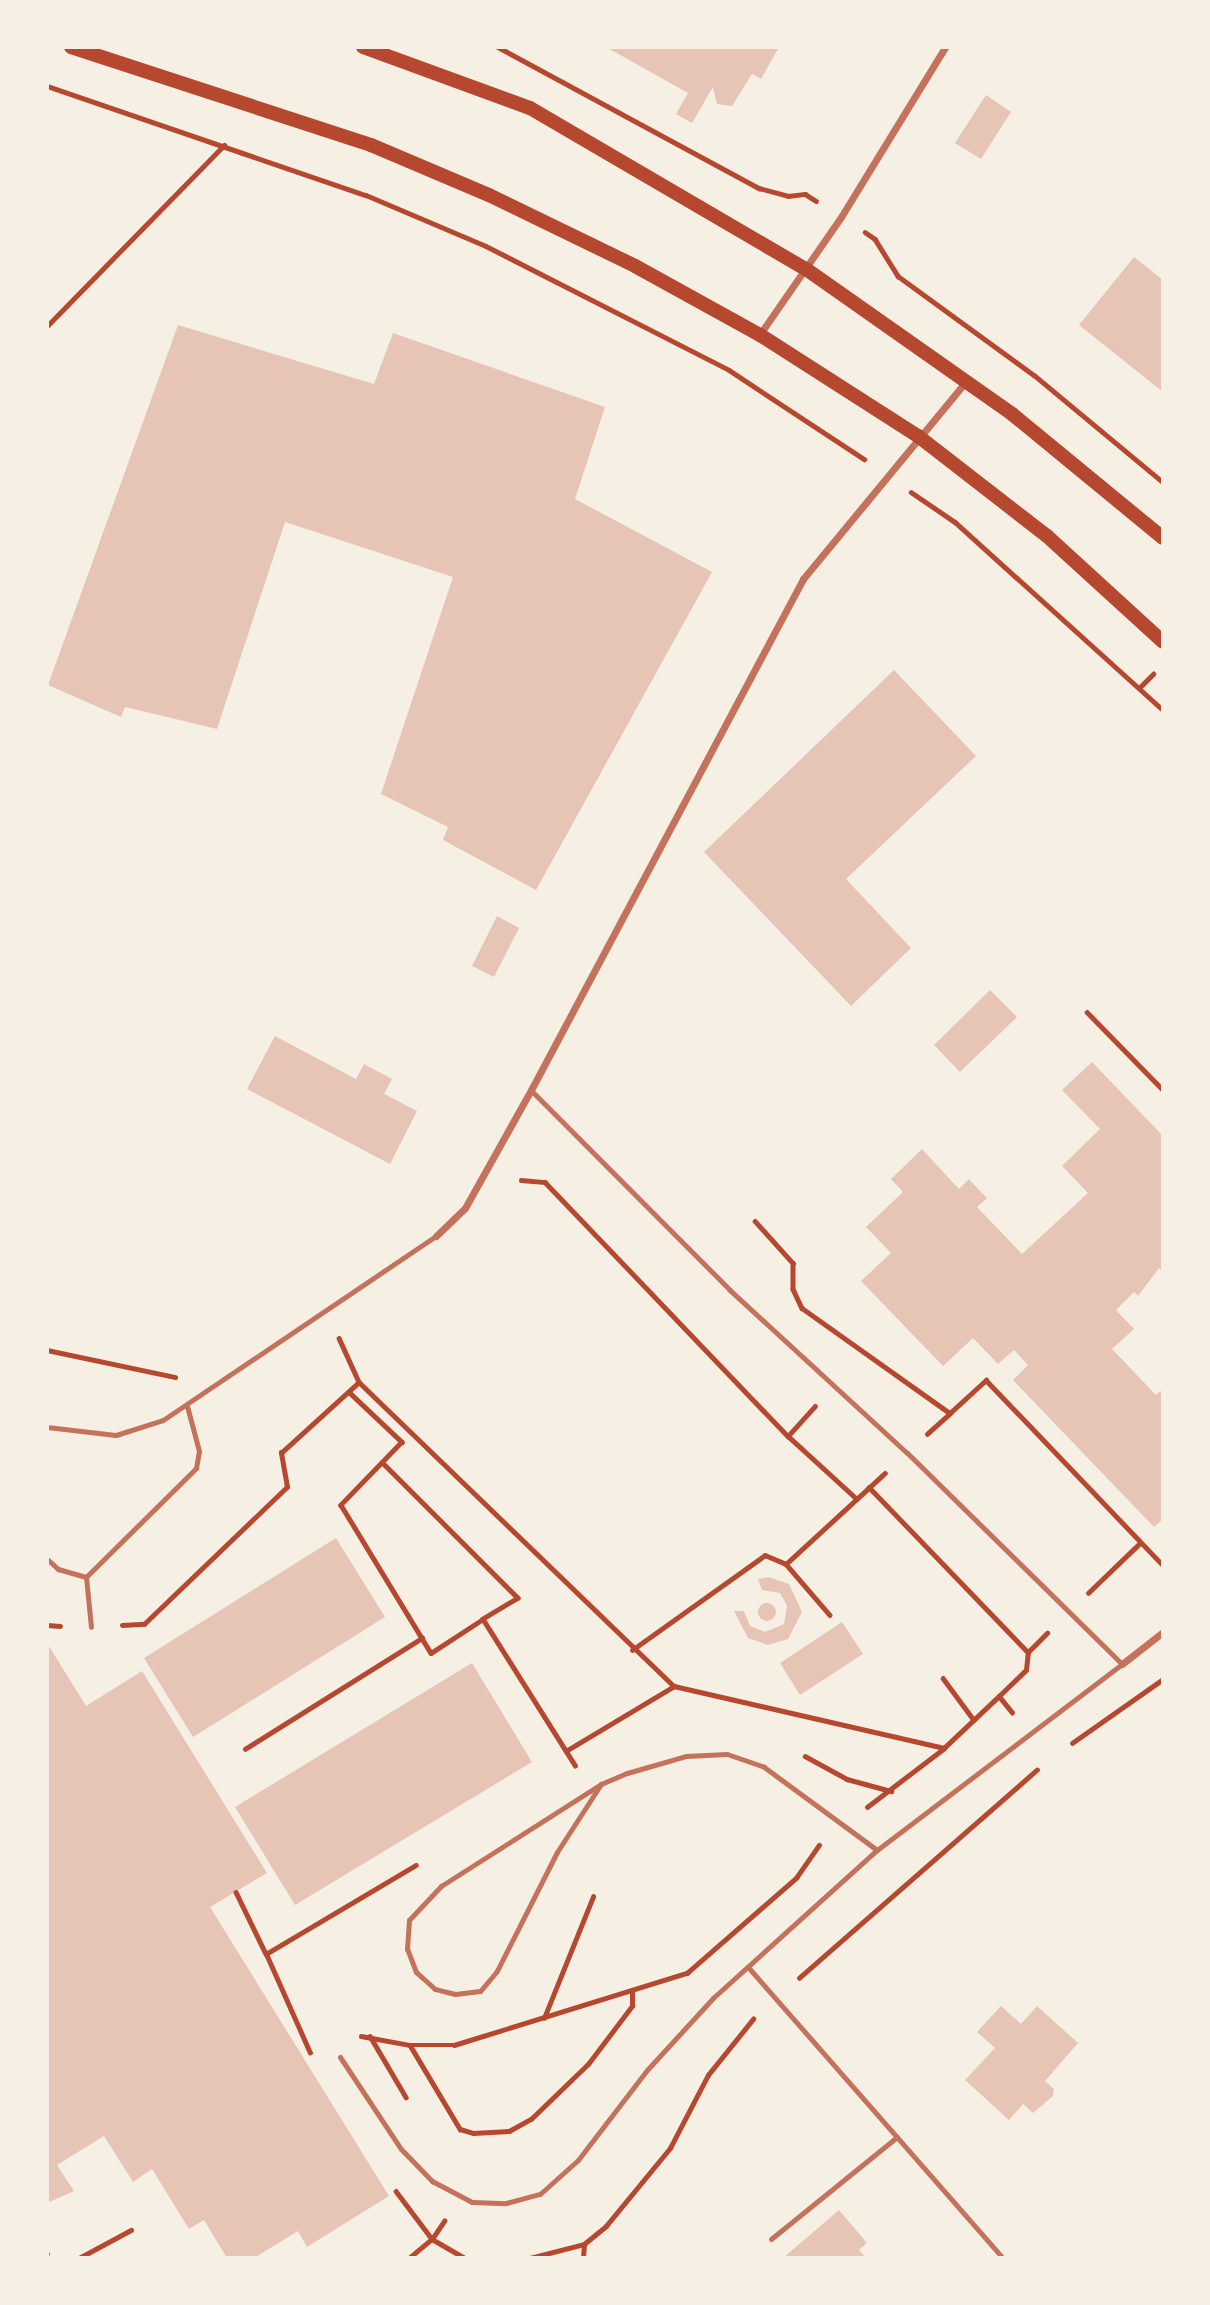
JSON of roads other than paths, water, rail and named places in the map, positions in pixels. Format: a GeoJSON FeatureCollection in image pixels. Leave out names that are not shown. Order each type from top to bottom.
{"type":"FeatureCollection","features":[{"type":"Feature","properties":{"kind":"main road"},"geometry":{"type":"LineString","coordinates":[[71,47],[372,145],[489,195],[635,266],[760,335],[918,436],[1047,537],[1163,642]]}},
{"type":"Feature","properties":{"kind":"main road"},"geometry":{"type":"LineString","coordinates":[[363,47],[530,108],[806,269],[966,380],[1163,538]]}},
{"type":"Feature","properties":{"kind":"street"},"geometry":{"type":"LineString","coordinates":[[760,335],[806,269],[946,47]]}},
{"type":"Feature","properties":{"kind":"street"},"geometry":{"type":"LineString","coordinates":[[436,1236],[465,1208],[531,1090],[803,579],[966,380]]}},
{"type":"Feature","properties":{"kind":"street"},"geometry":{"type":"LineString","coordinates":[[1122,1664],[1163,1632]]}},
{"type":"Feature","properties":{"kind":"lane"},"geometry":{"type":"LineString","coordinates":[[341,2057],[401,2149],[432,2181],[471,2202],[506,2203],[540,2194],[578,2160],[647,2070],[747,1967],[877,1850],[1122,1664],[907,1453],[730,1290],[531,1090]]}},
{"type":"Feature","properties":{"kind":"lane"},"geometry":{"type":"LineString","coordinates":[[47,1427],[93,1435],[138,1432],[216,1388],[436,1236]]}},
{"type":"Feature","properties":{"kind":"lane"},"geometry":{"type":"LineString","coordinates":[[86,1577],[195,1468],[199,1451],[187,1406]]}},
{"type":"Feature","properties":{"kind":"lane"},"geometry":{"type":"LineString","coordinates":[[47,1559],[58,1569],[86,1577]]}},
{"type":"Feature","properties":{"kind":"lane"},"geometry":{"type":"LineString","coordinates":[[86,1577],[91,1627]]}},
{"type":"Feature","properties":{"kind":"lane"},"geometry":{"type":"LineString","coordinates":[[601,1784],[557,1852],[497,1971],[480,1991],[455,1994],[435,1989],[416,1972],[412,1960],[409,1920],[441,1886],[601,1784],[686,1756],[727,1754],[764,1767],[877,1850]]}},
{"type":"Feature","properties":{"kind":"lane"},"geometry":{"type":"LineString","coordinates":[[747,1967],[1003,2258]]}},
{"type":"Feature","properties":{"kind":"lane"},"geometry":{"type":"LineString","coordinates":[[771,2239],[897,2137]]}}]}
